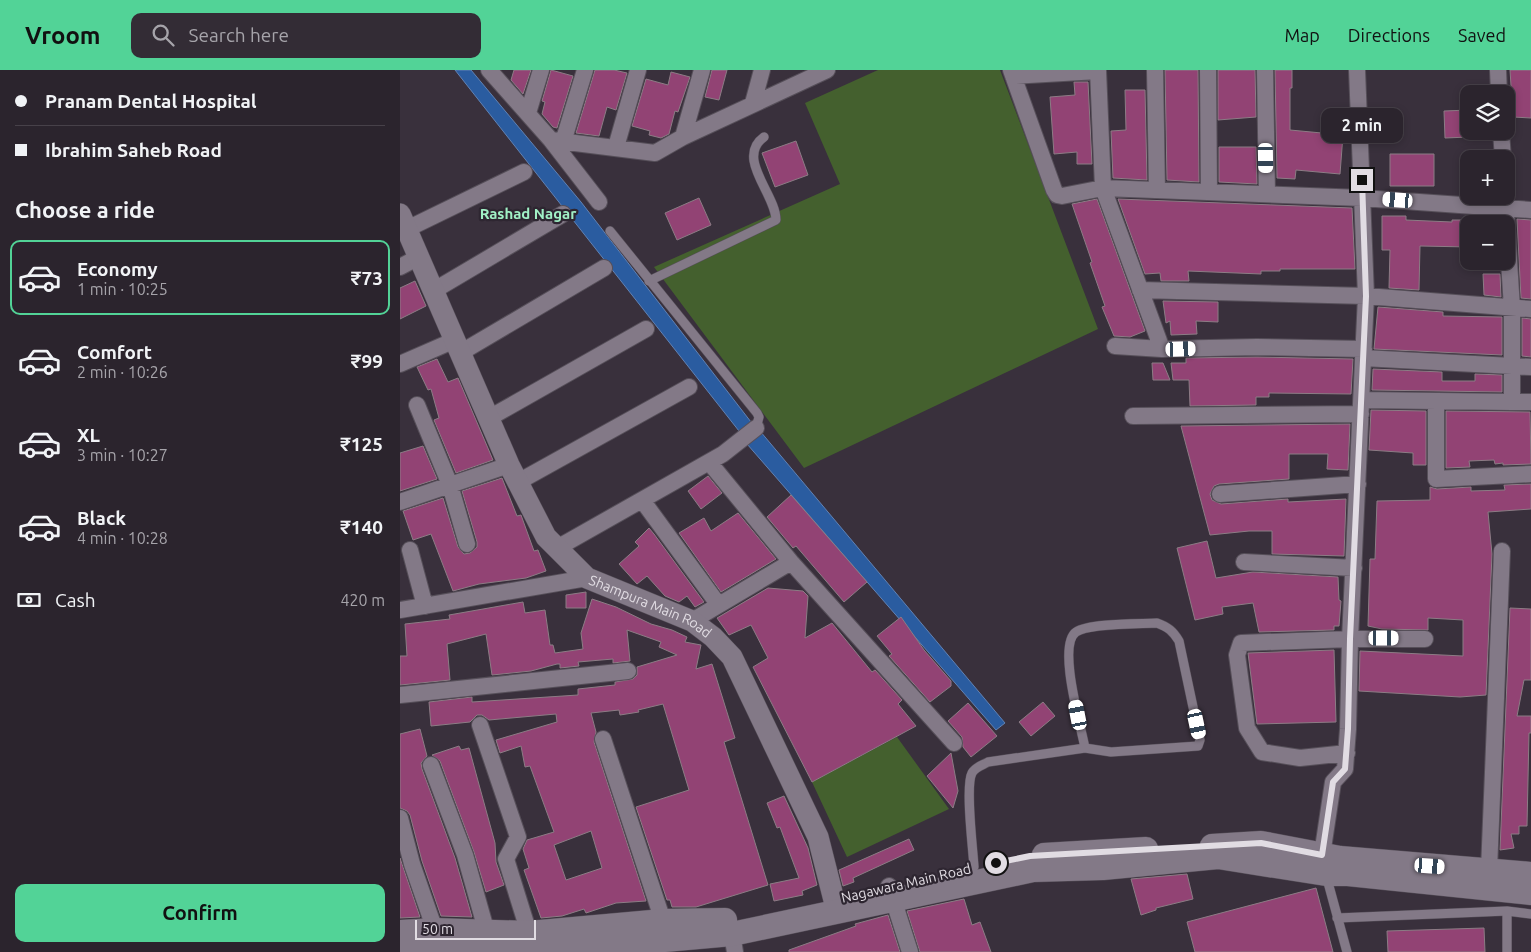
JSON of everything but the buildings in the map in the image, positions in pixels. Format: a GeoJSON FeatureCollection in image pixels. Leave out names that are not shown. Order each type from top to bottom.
{"type":"FeatureCollection","features":[{"type":"Feature","properties":{"kind":"main road","name":"Nagawara Main Road"},"geometry":{"type":"LineString","coordinates":[[891,893],[974,867],[1030,856],[1273,844],[1324,864]]}},
{"type":"Feature","properties":{"kind":"main road"},"geometry":{"type":"LineString","coordinates":[[422,943],[587,947],[733,943],[836,905],[891,893],[1033,870],[1103,868],[1218,857],[1370,869],[1531,893]]}},
{"type":"Feature","properties":{"kind":"main road"},"geometry":{"type":"LineString","coordinates":[[1370,869],[1489,870],[1531,874]]}},
{"type":"Feature","properties":{"kind":"main road","name":"Nagawara Main Road"},"geometry":{"type":"LineString","coordinates":[[422,943],[487,933],[529,933],[663,921],[724,920],[836,905]]}},
{"type":"Feature","properties":{"kind":"street"},"geometry":{"type":"LineString","coordinates":[[489,70],[528,113],[557,141],[599,202]]}},
{"type":"Feature","properties":{"kind":"street"},"geometry":{"type":"LineString","coordinates":[[528,113],[541,70]]}},
{"type":"Feature","properties":{"kind":"street"},"geometry":{"type":"LineString","coordinates":[[557,141],[585,70]]}},
{"type":"Feature","properties":{"kind":"street"},"geometry":{"type":"LineString","coordinates":[[616,148],[638,70]]}},
{"type":"Feature","properties":{"kind":"street"},"geometry":{"type":"LineString","coordinates":[[683,137],[702,70]]}},
{"type":"Feature","properties":{"kind":"street"},"geometry":{"type":"LineString","coordinates":[[753,103],[762,70]]}},
{"type":"Feature","properties":{"kind":"street"},"geometry":{"type":"LineString","coordinates":[[557,141],[655,153],[683,137],[753,103],[827,70]]}},
{"type":"Feature","properties":{"kind":"street"},"geometry":{"type":"LineString","coordinates":[[1162,349],[1103,188],[1098,70],[1012,73],[1057,195],[1103,188],[1460,201]]}},
{"type":"Feature","properties":{"kind":"street"},"geometry":{"type":"LineString","coordinates":[[1155,70],[1157,190]]}},
{"type":"Feature","properties":{"kind":"street"},"geometry":{"type":"LineString","coordinates":[[1208,70],[1209,192]]}},
{"type":"Feature","properties":{"kind":"street"},"geometry":{"type":"LineString","coordinates":[[1265,70],[1267,194]]}},
{"type":"Feature","properties":{"kind":"street"},"geometry":{"type":"LineString","coordinates":[[1324,864],[1333,782],[1345,769],[1347,753],[1350,639],[1364,354],[1366,296],[1357,70]]}},
{"type":"Feature","properties":{"kind":"street"},"geometry":{"type":"LineString","coordinates":[[1498,70],[1499,85]]}},
{"type":"Feature","properties":{"kind":"street"},"geometry":{"type":"LineString","coordinates":[[403,222],[524,172]]}},
{"type":"Feature","properties":{"kind":"street"},"geometry":{"type":"LineString","coordinates":[[1505,205],[1512,308],[1512,402]]}},
{"type":"Feature","properties":{"kind":"street"},"geometry":{"type":"LineString","coordinates":[[1515,205],[1531,210]]}},
{"type":"Feature","properties":{"kind":"street"},"geometry":{"type":"LineString","coordinates":[[433,290],[563,214]]}},
{"type":"Feature","properties":{"kind":"street","name":"Shampura Main Road"},"geometry":{"type":"LineString","coordinates":[[403,222],[513,473],[546,537],[587,578],[692,620],[713,637],[732,657],[818,837],[836,905]]}},
{"type":"Feature","properties":{"kind":"street"},"geometry":{"type":"LineString","coordinates":[[400,267],[419,257]]}},
{"type":"Feature","properties":{"kind":"street"},"geometry":{"type":"LineString","coordinates":[[400,364],[458,346],[604,268]]}},
{"type":"Feature","properties":{"kind":"street"},"geometry":{"type":"LineString","coordinates":[[1140,290],[1366,296],[1531,309]]}},
{"type":"Feature","properties":{"kind":"street"},"geometry":{"type":"LineString","coordinates":[[489,418],[646,329]]}},
{"type":"Feature","properties":{"kind":"street"},"geometry":{"type":"LineString","coordinates":[[1115,346],[1162,349],[1257,347],[1531,367]]}},
{"type":"Feature","properties":{"kind":"street"},"geometry":{"type":"LineString","coordinates":[[400,502],[450,485],[513,473],[689,387]]}},
{"type":"Feature","properties":{"kind":"street"},"geometry":{"type":"LineString","coordinates":[[1436,401],[1436,479],[1531,474]]}},
{"type":"Feature","properties":{"kind":"street"},"geometry":{"type":"LineString","coordinates":[[1133,416],[1361,407],[1436,401],[1531,402]]}},
{"type":"Feature","properties":{"kind":"street"},"geometry":{"type":"LineString","coordinates":[[417,405],[450,485],[467,544]]}},
{"type":"Feature","properties":{"kind":"street"},"geometry":{"type":"LineString","coordinates":[[558,548],[709,462],[737,444],[756,428]]}},
{"type":"Feature","properties":{"kind":"street"},"geometry":{"type":"LineString","coordinates":[[709,462],[791,562],[954,743]]}},
{"type":"Feature","properties":{"kind":"street"},"geometry":{"type":"LineString","coordinates":[[1220,494],[1358,484]]}},
{"type":"Feature","properties":{"kind":"street"},"geometry":{"type":"LineString","coordinates":[[642,500],[718,604]]}},
{"type":"Feature","properties":{"kind":"street"},"geometry":{"type":"LineString","coordinates":[[410,550],[425,606]]}},
{"type":"Feature","properties":{"kind":"street"},"geometry":{"type":"LineString","coordinates":[[1489,870],[1502,551]]}},
{"type":"Feature","properties":{"kind":"street"},"geometry":{"type":"LineString","coordinates":[[692,620],[791,562]]}},
{"type":"Feature","properties":{"kind":"street"},"geometry":{"type":"LineString","coordinates":[[1244,562],[1354,568]]}},
{"type":"Feature","properties":{"kind":"street"},"geometry":{"type":"LineString","coordinates":[[400,610],[587,578]]}},
{"type":"Feature","properties":{"kind":"street"},"geometry":{"type":"LineString","coordinates":[[1347,753],[1300,758],[1262,752],[1247,728],[1237,655],[1241,643],[1350,639],[1425,640]]}},
{"type":"Feature","properties":{"kind":"street"},"geometry":{"type":"LineString","coordinates":[[400,694],[628,671]]}},
{"type":"Feature","properties":{"kind":"street"},"geometry":{"type":"LineString","coordinates":[[480,725],[518,837],[506,859],[529,933]]}},
{"type":"Feature","properties":{"kind":"street"},"geometry":{"type":"LineString","coordinates":[[603,739],[663,921]]}},
{"type":"Feature","properties":{"kind":"street"},"geometry":{"type":"LineString","coordinates":[[432,765],[465,855],[487,933]]}},
{"type":"Feature","properties":{"kind":"street"},"geometry":{"type":"LineString","coordinates":[[400,818],[412,864],[422,943]]}},
{"type":"Feature","properties":{"kind":"street"},"geometry":{"type":"LineString","coordinates":[[891,893],[910,952]]}},
{"type":"Feature","properties":{"kind":"lane"},"geometry":{"type":"LineString","coordinates":[[649,281],[776,220],[770,199],[755,166],[752,151],[756,143],[764,137]]}},
{"type":"Feature","properties":{"kind":"lane"},"geometry":{"type":"LineString","coordinates":[[610,231],[757,413],[759,417],[756,428]]}},
{"type":"Feature","properties":{"kind":"lane"},"geometry":{"type":"LineString","coordinates":[[974,867],[970,787],[972,772],[988,762],[1085,748],[1111,752],[1195,748],[1200,744],[1179,641],[1174,632],[1166,626],[1157,623],[1087,627],[1073,635],[1068,646],[1068,665],[1085,748]]}},
{"type":"Feature","properties":{"kind":"lane"},"geometry":{"type":"LineString","coordinates":[[1324,864],[1347,952]]}},
{"type":"Feature","properties":{"kind":"lane"},"geometry":{"type":"LineString","coordinates":[[1337,918],[1507,911],[1531,914]]}},
{"type":"Feature","properties":{"kind":"lane"},"geometry":{"type":"LineString","coordinates":[[1507,911],[1507,952]]}},
{"type":"Feature","properties":{"kind":"green space"},"geometry":{"type":"Polygon","coordinates":[[[878,70],[1000,70],[1098,329],[804,468],[654,267],[840,184],[805,103],[878,70]]]}},
{"type":"Feature","properties":{"kind":"green space"},"geometry":{"type":"Polygon","coordinates":[[[897,737],[949,809],[847,857],[812,782],[897,737]]]}},
{"type":"Feature","properties":{"kind":"water"},"geometry":{"type":"Polygon","coordinates":[[[455,70],[471,70],[581,202],[751,422],[739,431],[455,70]]]}},
{"type":"Feature","properties":{"kind":"water"},"geometry":{"type":"Polygon","coordinates":[[[760,431],[1005,723],[996,730],[747,444],[760,431]]]}},
{"type":"Feature","properties":{"kind":"district","name":"Rashad Nagar"},"geometry":{"type":"Point","coordinates":[528,213]}},
{"type":"Feature","properties":{"kind":"route"},"geometry":{"type":"LineString","coordinates":[[996,863],[1030,856],[1081,852],[1261,843],[1322,855],[1333,782],[1336,776],[1345,769],[1347,753],[1350,639],[1366,296],[1362,180]]}}]}
